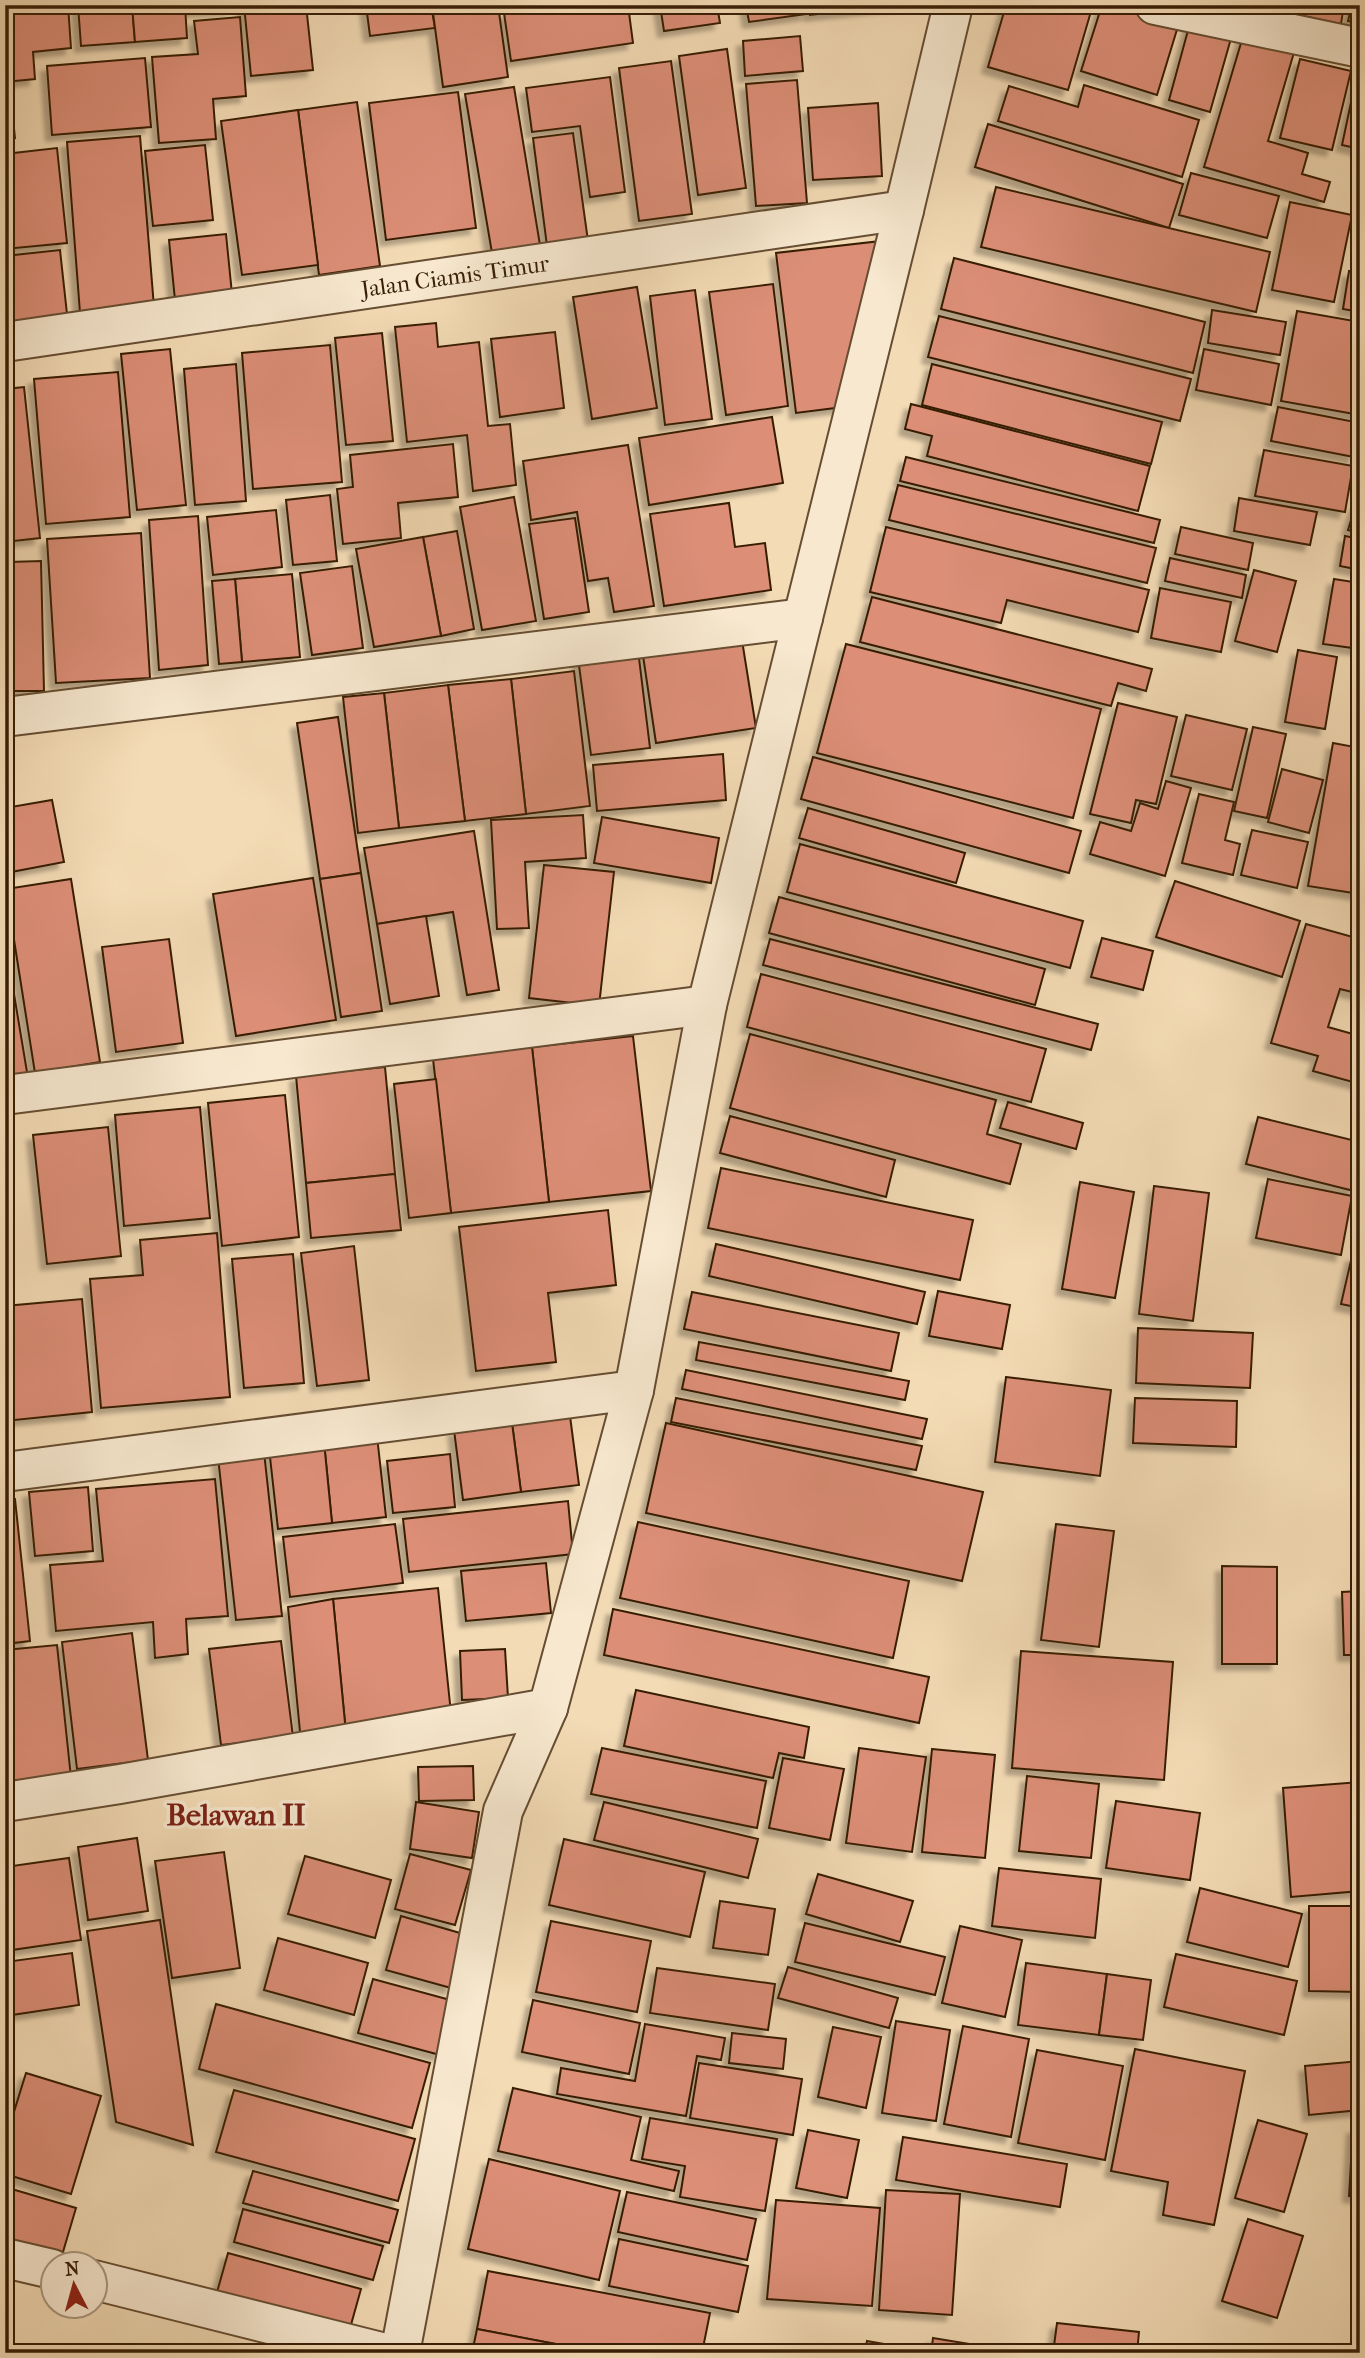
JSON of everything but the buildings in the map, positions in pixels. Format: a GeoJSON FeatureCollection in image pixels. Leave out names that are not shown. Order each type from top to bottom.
{"type":"FeatureCollection","features":[{"type":"Feature","properties":{"kind":"street"},"geometry":{"type":"LineString","coordinates":[[400,2353],[503,1811],[548,1707],[634,1390],[707,1004],[953,5]]}},
{"type":"Feature","properties":{"kind":"street"},"geometry":{"type":"LineString","coordinates":[[1155,5],[1360,48]]}},
{"type":"Feature","properties":{"kind":"street","name":"Jalan Ciamis Timur"},"geometry":{"type":"LineString","coordinates":[[5,342],[904,210]]}},
{"type":"Feature","properties":{"kind":"street"},"geometry":{"type":"LineString","coordinates":[[5,717],[803,618]]}},
{"type":"Feature","properties":{"kind":"street"},"geometry":{"type":"LineString","coordinates":[[5,1095],[707,1004]]}},
{"type":"Feature","properties":{"kind":"street"},"geometry":{"type":"LineString","coordinates":[[5,1472],[634,1390]]}},
{"type":"Feature","properties":{"kind":"street"},"geometry":{"type":"LineString","coordinates":[[5,1802],[133,1782],[548,1707]]}},
{"type":"Feature","properties":{"kind":"street"},"geometry":{"type":"LineString","coordinates":[[5,2258],[38,2266]]}},
{"type":"Feature","properties":{"kind":"street"},"geometry":{"type":"LineString","coordinates":[[108,2284],[385,2353]]}},
{"type":"Feature","properties":{"kind":"district","name":"Belawan II"},"geometry":{"type":"Point","coordinates":[236,1815]}}]}
